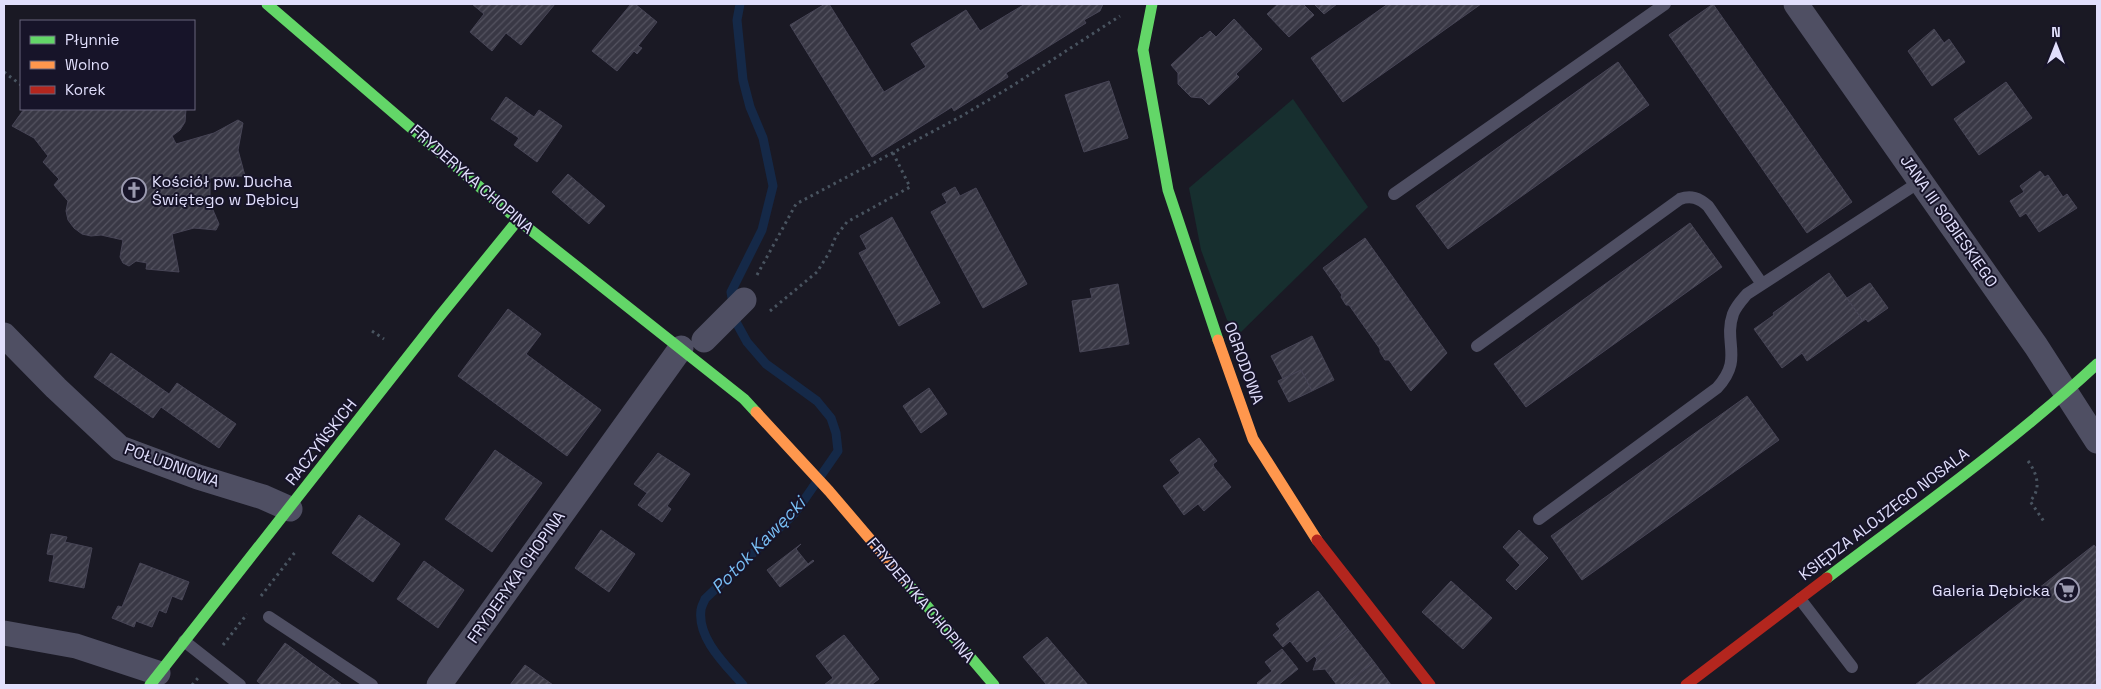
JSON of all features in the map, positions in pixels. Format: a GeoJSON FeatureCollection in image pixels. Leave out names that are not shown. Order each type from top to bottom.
{"type":"FeatureCollection","features":[{"type":"Feature","properties":{"kind":"street","name":"FRYDERYKA CHOPINA"},"geometry":{"type":"LineString","coordinates":[[267,4],[518,220],[700,339],[744,399],[829,491],[994,685]]}},
{"type":"Feature","properties":{"kind":"street","name":"OGRODOWA"},"geometry":{"type":"LineString","coordinates":[[1152,4],[1142,50],[1168,190],[1220,347],[1253,438],[1318,541],[1430,685]]}},
{"type":"Feature","properties":{"kind":"street","name":"JANA III SOBIESKIEGO"},"geometry":{"type":"LineString","coordinates":[[1796,4],[2036,346],[2097,440]]}},
{"type":"Feature","properties":{"kind":"street","name":"RACZYŃSKICH"},"geometry":{"type":"LineString","coordinates":[[154,679],[290,509],[439,316],[518,220]]}},
{"type":"Feature","properties":{"kind":"street"},"geometry":{"type":"LineString","coordinates":[[700,339],[744,300]]}},
{"type":"Feature","properties":{"kind":"street","name":"POŁUDNIOWA"},"geometry":{"type":"LineString","coordinates":[[4,335],[56,388],[120,448],[198,477],[263,497],[290,509]]}},
{"type":"Feature","properties":{"kind":"street","name":"FRYDERYKA CHOPINA"},"geometry":{"type":"LineString","coordinates":[[439,685],[700,339]]}},
{"type":"Feature","properties":{"kind":"street","name":"KSIĘDZA ALOJZEGO NOSALA"},"geometry":{"type":"LineString","coordinates":[[1686,685],[1997,449],[2066,393],[2097,364]]}},
{"type":"Feature","properties":{"kind":"street"},"geometry":{"type":"LineString","coordinates":[[4,633],[76,646],[154,679]]}},
{"type":"Feature","properties":{"kind":"lane"},"geometry":{"type":"LineString","coordinates":[[1394,194],[1665,4]]}},
{"type":"Feature","properties":{"kind":"lane"},"geometry":{"type":"LineString","coordinates":[[1539,519],[1717,388],[1726,379],[1731,368],[1731,324],[1733,312],[1747,294],[1921,181]]}},
{"type":"Feature","properties":{"kind":"lane"},"geometry":{"type":"LineString","coordinates":[[1477,346],[1680,199],[1687,197],[1695,197],[1708,206],[1762,284]]}},
{"type":"Feature","properties":{"kind":"lane"},"geometry":{"type":"LineString","coordinates":[[1800,599],[1852,667]]}},
{"type":"Feature","properties":{"kind":"lane"},"geometry":{"type":"LineString","coordinates":[[269,617],[372,685]]}},
{"type":"Feature","properties":{"kind":"lane"},"geometry":{"type":"LineString","coordinates":[[184,641],[240,685]]}},
{"type":"Feature","properties":{"kind":"path"},"geometry":{"type":"LineString","coordinates":[[744,300],[796,204],[893,154],[1004,91],[1121,15]]}},
{"type":"Feature","properties":{"kind":"path"},"geometry":{"type":"LineString","coordinates":[[4,72],[20,84]]}},
{"type":"Feature","properties":{"kind":"path"},"geometry":{"type":"LineString","coordinates":[[765,315],[817,272],[829,253],[836,236],[847,222],[910,187],[893,154]]}},
{"type":"Feature","properties":{"kind":"path"},"geometry":{"type":"LineString","coordinates":[[2035,470],[2037,494],[2030,501],[2045,523]]}},
{"type":"Feature","properties":{"kind":"green space"},"geometry":{"type":"Polygon","coordinates":[[[1293,99],[1368,207],[1241,332],[1227,320],[1201,250],[1189,188],[1293,99]]]}},
{"type":"Feature","properties":{"kind":"building"},"geometry":{"type":"Polygon","coordinates":[[[472,4],[555,4],[521,45],[506,33],[492,51],[470,32],[484,14],[472,4]]]}},
{"type":"Feature","properties":{"kind":"building"},"geometry":{"type":"Polygon","coordinates":[[[631,4],[635,4],[657,22],[638,46],[642,48],[637,54],[634,51],[617,71],[592,51],[631,4]]]}},
{"type":"Feature","properties":{"kind":"building"},"geometry":{"type":"Polygon","coordinates":[[[825,4],[829,4],[884,92],[926,67],[911,44],[966,10],[980,31],[1025,4],[1103,4],[1100,11],[1084,20],[1086,23],[1006,73],[1008,77],[954,111],[952,107],[872,157],[790,25],[825,4]]]}},
{"type":"Feature","properties":{"kind":"building"},"geometry":{"type":"Polygon","coordinates":[[[1278,4],[1303,4],[1314,15],[1289,37],[1267,14],[1278,4]]]}},
{"type":"Feature","properties":{"kind":"building"},"geometry":{"type":"Polygon","coordinates":[[[1314,4],[1337,4],[1324,14],[1314,4]]]}},
{"type":"Feature","properties":{"kind":"building"},"geometry":{"type":"Polygon","coordinates":[[[1388,4],[1481,4],[1343,102],[1311,58],[1388,4]]]}},
{"type":"Feature","properties":{"kind":"building"},"geometry":{"type":"Polygon","coordinates":[[[1713,4],[1852,202],[1807,233],[1669,35],[1713,4]]]}},
{"type":"Feature","properties":{"kind":"building"},"geometry":{"type":"Polygon","coordinates":[[[1234,19],[1262,49],[1236,74],[1239,77],[1209,105],[1202,98],[1191,97],[1178,84],[1178,73],[1171,65],[1201,37],[1210,31],[1216,37],[1234,19]]]}},
{"type":"Feature","properties":{"kind":"building"},"geometry":{"type":"Polygon","coordinates":[[[1934,29],[1944,43],[1949,39],[1965,62],[1932,86],[1908,51],[1934,29]]]}},
{"type":"Feature","properties":{"kind":"building"},"geometry":{"type":"Polygon","coordinates":[[[1618,62],[1649,105],[1448,249],[1416,206],[1618,62]]]}},
{"type":"Feature","properties":{"kind":"building"},"geometry":{"type":"Polygon","coordinates":[[[1109,81],[1128,138],[1084,152],[1065,95],[1109,81]]]}},
{"type":"Feature","properties":{"kind":"building"},"geometry":{"type":"Polygon","coordinates":[[[2006,82],[2032,118],[1979,155],[1954,119],[2006,82]]]}},
{"type":"Feature","properties":{"kind":"building"},"geometry":{"type":"Polygon","coordinates":[[[506,97],[534,117],[539,110],[562,126],[537,162],[514,145],[519,138],[491,119],[506,97]]]}},
{"type":"Feature","properties":{"kind":"building","name":"Kościół pw. Ducha Świętego w Dębicy"},"geometry":{"type":"Polygon","coordinates":[[[23,110],[186,110],[185,122],[180,130],[172,136],[176,144],[214,133],[238,120],[243,123],[238,150],[245,176],[233,176],[228,183],[222,181],[220,177],[210,178],[210,203],[219,224],[216,230],[194,228],[172,234],[179,272],[146,269],[147,263],[136,261],[129,266],[123,263],[120,257],[123,240],[101,235],[91,236],[82,234],[74,228],[68,220],[66,211],[68,201],[54,185],[59,179],[43,162],[48,156],[34,138],[12,126],[23,110]]]}},
{"type":"Feature","properties":{"kind":"building"},"geometry":{"type":"Polygon","coordinates":[[[2040,171],[2045,177],[2048,175],[2063,197],[2067,194],[2077,208],[2039,232],[2026,213],[2020,217],[2010,201],[2024,192],[2020,186],[2040,171]]]}},
{"type":"Feature","properties":{"kind":"building"},"geometry":{"type":"Polygon","coordinates":[[[568,174],[605,206],[589,224],[552,192],[568,174]]]}},
{"type":"Feature","properties":{"kind":"building"},"geometry":{"type":"Polygon","coordinates":[[[955,187],[960,196],[976,188],[1027,284],[983,308],[931,212],[947,203],[942,194],[955,187]]]}},
{"type":"Feature","properties":{"kind":"building"},"geometry":{"type":"Polygon","coordinates":[[[892,217],[940,303],[899,326],[859,253],[867,249],[860,236],[892,217]]]}},
{"type":"Feature","properties":{"kind":"building"},"geometry":{"type":"Polygon","coordinates":[[[1690,223],[1722,267],[1526,407],[1494,364],[1690,223]]]}},
{"type":"Feature","properties":{"kind":"building"},"geometry":{"type":"Polygon","coordinates":[[[1365,238],[1447,353],[1411,391],[1389,360],[1385,360],[1380,349],[1349,305],[1346,305],[1341,297],[1342,295],[1323,268],[1365,238]]]}},
{"type":"Feature","properties":{"kind":"building"},"geometry":{"type":"Polygon","coordinates":[[[1829,273],[1863,321],[1807,361],[1802,353],[1782,368],[1754,329],[1829,273]]]}},
{"type":"Feature","properties":{"kind":"building"},"geometry":{"type":"Polygon","coordinates":[[[1870,283],[1888,308],[1868,322],[1866,319],[1863,321],[1847,298],[1870,283]]]}},
{"type":"Feature","properties":{"kind":"building"},"geometry":{"type":"Polygon","coordinates":[[[1118,284],[1129,344],[1080,352],[1072,301],[1092,298],[1090,289],[1118,284]]]}},
{"type":"Feature","properties":{"kind":"building"},"geometry":{"type":"Polygon","coordinates":[[[508,309],[541,334],[526,354],[601,410],[567,456],[458,376],[508,309]]]}},
{"type":"Feature","properties":{"kind":"building"},"geometry":{"type":"Polygon","coordinates":[[[1312,336],[1334,380],[1312,391],[1301,370],[1283,379],[1271,356],[1312,336]]]}},
{"type":"Feature","properties":{"kind":"building"},"geometry":{"type":"Polygon","coordinates":[[[111,353],[169,394],[177,383],[236,424],[219,448],[161,407],[153,418],[94,377],[111,353]]]}},
{"type":"Feature","properties":{"kind":"building"},"geometry":{"type":"Polygon","coordinates":[[[1301,370],[1312,391],[1289,402],[1278,381],[1301,370]]]}},
{"type":"Feature","properties":{"kind":"building"},"geometry":{"type":"Polygon","coordinates":[[[929,388],[947,414],[921,433],[903,406],[929,388]]]}},
{"type":"Feature","properties":{"kind":"building"},"geometry":{"type":"Polygon","coordinates":[[[1747,396],[1779,440],[1582,580],[1551,536],[1747,396]]]}},
{"type":"Feature","properties":{"kind":"building"},"geometry":{"type":"Polygon","coordinates":[[[1199,438],[1217,461],[1213,464],[1214,467],[1231,487],[1204,511],[1198,504],[1184,515],[1163,486],[1180,473],[1170,460],[1199,438]]]}},
{"type":"Feature","properties":{"kind":"building"},"geometry":{"type":"Polygon","coordinates":[[[495,450],[542,483],[492,552],[445,519],[495,450]]]}},
{"type":"Feature","properties":{"kind":"building"},"geometry":{"type":"Polygon","coordinates":[[[658,453],[690,474],[667,506],[671,509],[662,522],[638,505],[647,493],[634,484],[658,453]]]}},
{"type":"Feature","properties":{"kind":"building"},"geometry":{"type":"Polygon","coordinates":[[[359,515],[400,544],[373,582],[332,553],[359,515]]]}},
{"type":"Feature","properties":{"kind":"building"},"geometry":{"type":"Polygon","coordinates":[[[601,530],[635,554],[609,592],[575,568],[601,530]]]}},
{"type":"Feature","properties":{"kind":"building"},"geometry":{"type":"Polygon","coordinates":[[[1519,530],[1548,558],[1516,590],[1506,580],[1520,565],[1503,547],[1519,530]]]}},
{"type":"Feature","properties":{"kind":"building"},"geometry":{"type":"Polygon","coordinates":[[[51,534],[67,537],[65,542],[92,548],[84,588],[49,581],[54,555],[47,554],[51,534]]]}},
{"type":"Feature","properties":{"kind":"building"},"geometry":{"type":"Polygon","coordinates":[[[801,544],[796,549],[808,564],[814,561],[780,587],[767,570],[801,544]]]}},
{"type":"Feature","properties":{"kind":"building","name":"Galeria Dębicka"},"geometry":{"type":"Polygon","coordinates":[[[2094,545],[2097,549],[2097,685],[1915,685],[2094,545]]]}},
{"type":"Feature","properties":{"kind":"building"},"geometry":{"type":"Polygon","coordinates":[[[424,561],[464,590],[438,628],[397,599],[424,561]]]}},
{"type":"Feature","properties":{"kind":"building"},"geometry":{"type":"Polygon","coordinates":[[[140,563],[189,582],[182,600],[172,596],[166,613],[159,610],[152,627],[136,621],[134,627],[112,618],[118,606],[122,607],[140,563]]]}},
{"type":"Feature","properties":{"kind":"building"},"geometry":{"type":"Polygon","coordinates":[[[1451,581],[1492,618],[1463,649],[1422,612],[1451,581]]]}},
{"type":"Feature","properties":{"kind":"building"},"geometry":{"type":"Polygon","coordinates":[[[1318,591],[1348,629],[1307,662],[1290,641],[1283,647],[1273,635],[1280,629],[1276,624],[1318,591]]]}},
{"type":"Feature","properties":{"kind":"building"},"geometry":{"type":"Polygon","coordinates":[[[1348,629],[1374,662],[1344,685],[1337,685],[1325,669],[1313,670],[1317,659],[1314,656],[1348,629]]]}},
{"type":"Feature","properties":{"kind":"building"},"geometry":{"type":"Polygon","coordinates":[[[844,635],[879,679],[871,685],[824,685],[833,678],[816,656],[844,635]]]}},
{"type":"Feature","properties":{"kind":"building"},"geometry":{"type":"Polygon","coordinates":[[[1047,637],[1088,685],[1047,685],[1023,657],[1047,637]]]}},
{"type":"Feature","properties":{"kind":"building"},"geometry":{"type":"Polygon","coordinates":[[[285,643],[342,685],[262,685],[257,681],[285,643]]]}},
{"type":"Feature","properties":{"kind":"building"},"geometry":{"type":"Polygon","coordinates":[[[1282,649],[1298,669],[1278,685],[1259,685],[1257,683],[1272,671],[1265,662],[1282,649]]]}},
{"type":"Feature","properties":{"kind":"building"},"geometry":{"type":"Polygon","coordinates":[[[1374,662],[1391,685],[1344,685],[1374,662]]]}},
{"type":"Feature","properties":{"kind":"building"},"geometry":{"type":"Polygon","coordinates":[[[525,665],[553,685],[510,685],[525,665]]]}},
{"type":"Feature","properties":{"kind":"waterway","name":"Potok Kawęcki"},"geometry":{"type":"LineString","coordinates":[[740,4],[737,20],[743,80],[750,107],[763,138],[773,186],[762,230],[731,292],[736,322],[747,342],[766,364],[817,401],[831,418],[836,433],[838,451],[795,513],[705,599],[702,606],[701,621],[708,641],[714,651],[743,685]]}},
{"type":"Feature","properties":{"kind":"traffic: fast"},"geometry":{"type":"LineString","coordinates":[[267,4],[518,220],[744,399],[756,412]]}},
{"type":"Feature","properties":{"kind":"traffic: fast"},"geometry":{"type":"LineString","coordinates":[[1152,4],[1143,50],[1168,190],[1218,340]]}},
{"type":"Feature","properties":{"kind":"traffic: fast"},"geometry":{"type":"LineString","coordinates":[[150,685],[439,317],[518,220]]}},
{"type":"Feature","properties":{"kind":"traffic: fast"},"geometry":{"type":"LineString","coordinates":[[1827,578],[1999,448],[2097,364]]}},
{"type":"Feature","properties":{"kind":"traffic: fast"},"geometry":{"type":"LineString","coordinates":[[904,579],[994,685]]}},
{"type":"Feature","properties":{"kind":"traffic: slow"},"geometry":{"type":"LineString","coordinates":[[1218,340],[1253,439],[1317,540]]}},
{"type":"Feature","properties":{"kind":"traffic: slow"},"geometry":{"type":"LineString","coordinates":[[756,412],[829,491],[904,579]]}},
{"type":"Feature","properties":{"kind":"traffic: jam"},"geometry":{"type":"LineString","coordinates":[[1317,540],[1430,685]]}},
{"type":"Feature","properties":{"kind":"traffic: jam"},"geometry":{"type":"LineString","coordinates":[[1686,685],[1827,578]]}},
{"type":"Feature","properties":{"kind":"place","name":"Kościół pw. Ducha Świętego w Dębicy"},"geometry":{"type":"Point","coordinates":[134,190]}},
{"type":"Feature","properties":{"kind":"place","name":"Galeria Dębicka"},"geometry":{"type":"Point","coordinates":[2067,590]}}]}
